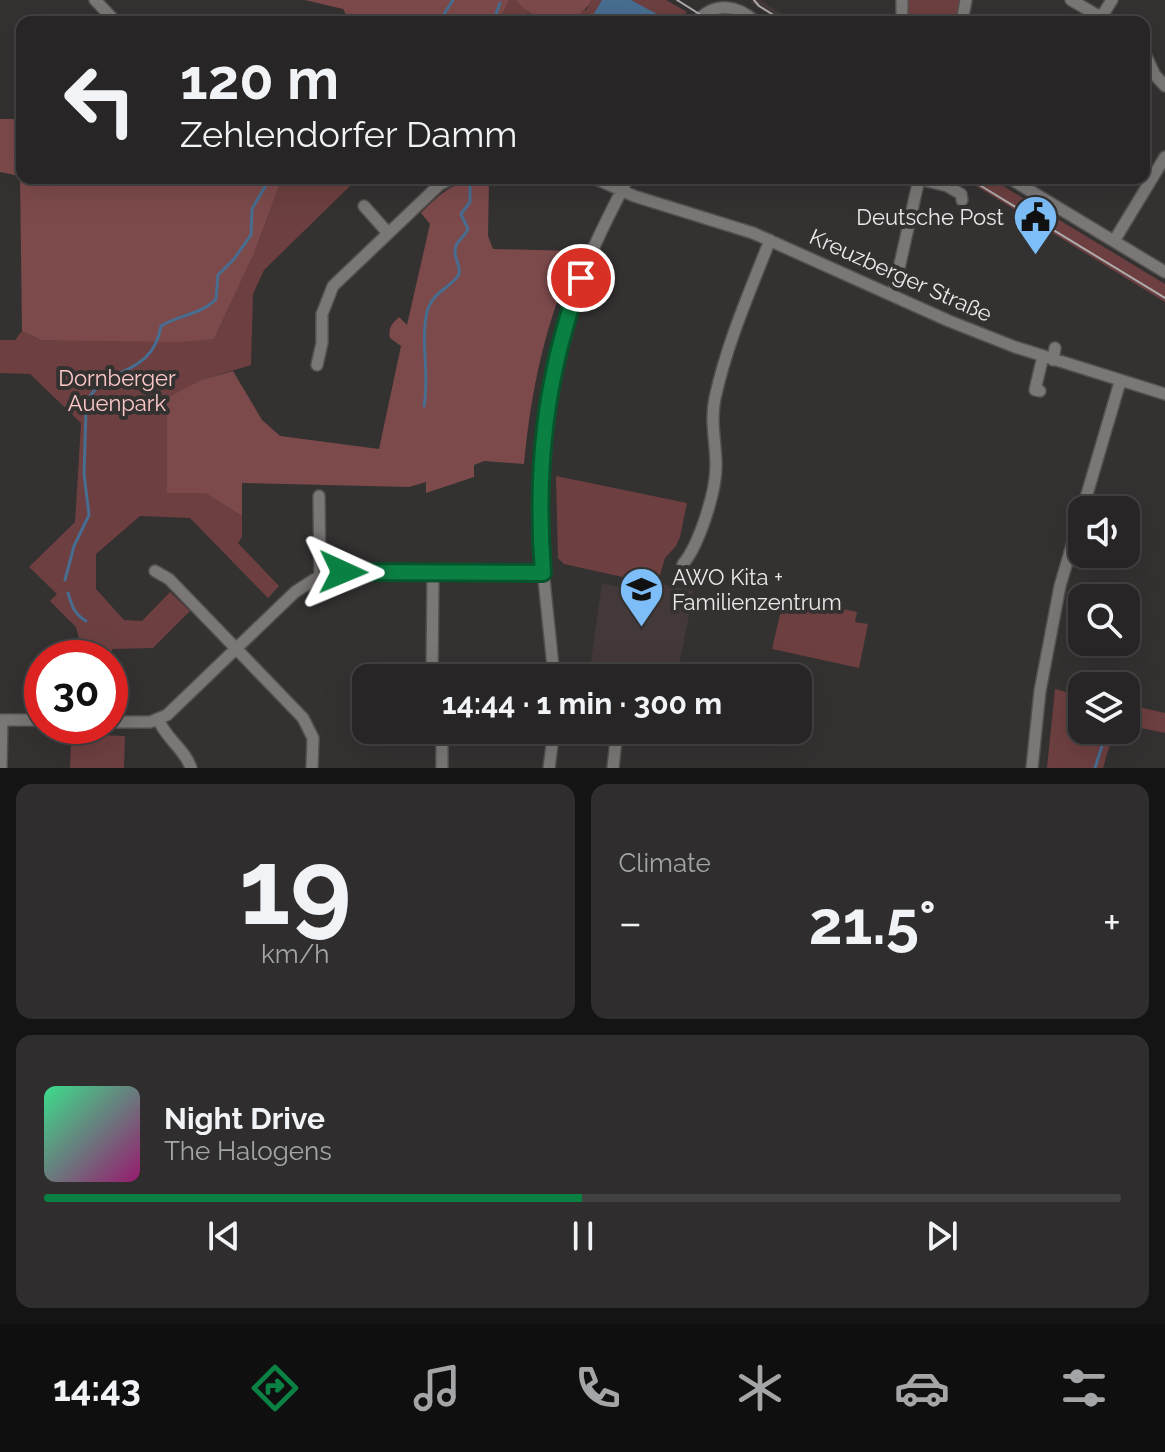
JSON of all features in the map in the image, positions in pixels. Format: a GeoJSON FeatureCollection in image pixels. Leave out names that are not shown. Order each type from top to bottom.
{"type":"FeatureCollection","features":[{"type":"Feature","properties":{"kind":"street"},"geometry":{"type":"LineString","coordinates":[[95,0],[110,16]]}},
{"type":"Feature","properties":{"kind":"street"},"geometry":{"type":"LineString","coordinates":[[1071,0],[1097,16]]}},
{"type":"Feature","properties":{"kind":"street"},"geometry":{"type":"LineString","coordinates":[[704,16],[711,10],[731,7],[749,16]]}},
{"type":"Feature","properties":{"kind":"street"},"geometry":{"type":"LineString","coordinates":[[1150,65],[1165,86]]}},
{"type":"Feature","properties":{"kind":"street"},"geometry":{"type":"LineString","coordinates":[[1150,182],[1165,157]]}},
{"type":"Feature","properties":{"kind":"street"},"geometry":{"type":"LineString","coordinates":[[317,365],[321,353],[322,314],[333,286],[441,184]]}},
{"type":"Feature","properties":{"kind":"street","name":"Kreuzberger Straße"},"geometry":{"type":"LineString","coordinates":[[608,184],[770,240],[949,321],[1050,355],[1080,369],[1165,394]]}},
{"type":"Feature","properties":{"kind":"street"},"geometry":{"type":"LineString","coordinates":[[553,664],[543,573],[542,441],[555,367],[574,299],[589,258],[625,184]]}},
{"type":"Feature","properties":{"kind":"street"},"geometry":{"type":"LineString","coordinates":[[893,295],[918,184]]}},
{"type":"Feature","properties":{"kind":"street"},"geometry":{"type":"LineString","coordinates":[[939,184],[961,194],[962,200]]}},
{"type":"Feature","properties":{"kind":"street"},"geometry":{"type":"LineString","coordinates":[[1019,184],[1165,272]]}},
{"type":"Feature","properties":{"kind":"street"},"geometry":{"type":"LineString","coordinates":[[1114,241],[1149,184]]}},
{"type":"Feature","properties":{"kind":"street"},"geometry":{"type":"LineString","coordinates":[[364,206],[388,233]]}},
{"type":"Feature","properties":{"kind":"street"},"geometry":{"type":"LineString","coordinates":[[683,564],[698,542],[715,473],[712,426],[724,366],[770,240]]}},
{"type":"Feature","properties":{"kind":"street"},"geometry":{"type":"LineString","coordinates":[[1040,391],[1035,390],[1050,355]]}},
{"type":"Feature","properties":{"kind":"street"},"geometry":{"type":"LineString","coordinates":[[1080,369],[1081,356]]}},
{"type":"Feature","properties":{"kind":"street"},"geometry":{"type":"LineString","coordinates":[[1032,768],[1040,691],[1060,586],[1120,382]]}},
{"type":"Feature","properties":{"kind":"street"},"geometry":{"type":"LineString","coordinates":[[319,496],[320,576]]}},
{"type":"Feature","properties":{"kind":"street"},"geometry":{"type":"LineString","coordinates":[[155,571],[169,579],[303,718],[313,738],[312,768]]}},
{"type":"Feature","properties":{"kind":"street"},"geometry":{"type":"LineString","coordinates":[[128,722],[158,719],[174,710],[295,592],[320,576],[343,572],[543,573]]}},
{"type":"Feature","properties":{"kind":"street"},"geometry":{"type":"LineString","coordinates":[[432,664],[433,573]]}},
{"type":"Feature","properties":{"kind":"street"},"geometry":{"type":"LineString","coordinates":[[158,719],[163,731],[182,752],[191,768]]}},
{"type":"Feature","properties":{"kind":"street"},"geometry":{"type":"LineString","coordinates":[[1,768],[1,720],[24,720]]}},
{"type":"Feature","properties":{"kind":"street"},"geometry":{"type":"LineString","coordinates":[[442,744],[442,768]]}},
{"type":"Feature","properties":{"kind":"street"},"geometry":{"type":"LineString","coordinates":[[549,768],[552,744]]}},
{"type":"Feature","properties":{"kind":"street"},"geometry":{"type":"LineString","coordinates":[[613,768],[616,744]]}},
{"type":"Feature","properties":{"kind":"shaded area"},"geometry":{"type":"Polygon","coordinates":[[[305,0],[509,0],[502,16],[347,16],[343,9],[305,0]]]}},
{"type":"Feature","properties":{"kind":"shaded area"},"geometry":{"type":"Polygon","coordinates":[[[515,0],[592,0],[576,16],[536,16],[515,0]]]}},
{"type":"Feature","properties":{"kind":"shaded area"},"geometry":{"type":"Polygon","coordinates":[[[761,0],[785,16],[772,16],[750,2],[761,0]]]}},
{"type":"Feature","properties":{"kind":"shaded area"},"geometry":{"type":"Polygon","coordinates":[[[0,119],[16,119],[16,175],[0,172],[0,119]]]}},
{"type":"Feature","properties":{"kind":"shaded area"},"geometry":{"type":"Polygon","coordinates":[[[20,184],[280,184],[254,254],[214,339],[177,342],[41,340],[22,331],[20,184]]]}},
{"type":"Feature","properties":{"kind":"shaded area"},"geometry":{"type":"Polygon","coordinates":[[[459,184],[489,184],[488,236],[493,249],[577,251],[548,329],[531,409],[524,464],[484,461],[474,465],[474,477],[426,493],[426,482],[409,487],[242,483],[242,516],[205,493],[167,493],[167,398],[201,380],[233,371],[262,420],[280,436],[379,449],[401,346],[390,338],[390,328],[399,317],[407,325],[430,224],[421,213],[459,184]]]}},
{"type":"Feature","properties":{"kind":"shaded area","name":"AWO Kita + Familienzentrum"},"geometry":{"type":"Polygon","coordinates":[[[602,583],[636,591],[662,584],[694,591],[679,664],[591,664],[602,583]]]}},
{"type":"Feature","properties":{"kind":"green space"},"geometry":{"type":"Polygon","coordinates":[[[509,0],[515,0],[523,9],[537,16],[502,16],[509,0]]]}},
{"type":"Feature","properties":{"kind":"green space"},"geometry":{"type":"Polygon","coordinates":[[[592,0],[666,0],[687,12],[684,16],[566,16],[586,10],[592,0]]]}},
{"type":"Feature","properties":{"kind":"green space"},"geometry":{"type":"Polygon","coordinates":[[[906,0],[961,0],[958,16],[906,16],[906,0]]]}},
{"type":"Feature","properties":{"kind":"green space","name":"Dornberger Auenpark"},"geometry":{"type":"Polygon","coordinates":[[[280,184],[348,184],[350,186],[264,270],[253,294],[251,365],[201,380],[205,493],[242,516],[242,537],[238,543],[279,586],[268,598],[190,518],[140,516],[96,554],[96,589],[124,620],[142,621],[170,592],[190,611],[153,648],[128,649],[128,640],[79,640],[76,627],[50,601],[57,594],[29,567],[75,522],[81,423],[30,374],[0,373],[0,340],[15,340],[22,331],[41,340],[214,339],[254,254],[280,184]]]}},
{"type":"Feature","properties":{"kind":"green space"},"geometry":{"type":"Polygon","coordinates":[[[973,184],[1000,184],[1165,284],[1165,302],[973,184]]]}},
{"type":"Feature","properties":{"kind":"green space"},"geometry":{"type":"Polygon","coordinates":[[[556,476],[687,503],[680,537],[665,558],[660,575],[636,580],[564,564],[558,558],[556,476]]]}},
{"type":"Feature","properties":{"kind":"green space"},"geometry":{"type":"Polygon","coordinates":[[[790,597],[857,612],[855,622],[868,624],[859,668],[772,649],[782,606],[788,607],[790,597]]]}},
{"type":"Feature","properties":{"kind":"green space"},"geometry":{"type":"Polygon","coordinates":[[[1055,689],[1068,692],[1068,744],[1110,744],[1103,768],[1047,768],[1055,689]]]}},
{"type":"Feature","properties":{"kind":"green space"},"geometry":{"type":"Polygon","coordinates":[[[1140,707],[1165,713],[1165,733],[1140,728],[1140,707]]]}},
{"type":"Feature","properties":{"kind":"green space"},"geometry":{"type":"Polygon","coordinates":[[[71,744],[125,744],[124,768],[70,768],[71,744]]]}},
{"type":"Feature","properties":{"kind":"water"},"geometry":{"type":"Polygon","coordinates":[[[602,0],[631,0],[661,16],[593,16],[602,0]]]}},
{"type":"Feature","properties":{"kind":"waterway"},"geometry":{"type":"LineString","coordinates":[[443,16],[453,0]]}},
{"type":"Feature","properties":{"kind":"waterway"},"geometry":{"type":"LineString","coordinates":[[495,16],[500,3]]}},
{"type":"Feature","properties":{"kind":"waterway"},"geometry":{"type":"LineString","coordinates":[[88,400],[106,381],[148,355],[161,326],[216,299],[218,275],[251,235],[252,209],[267,184]]}},
{"type":"Feature","properties":{"kind":"waterway"},"geometry":{"type":"LineString","coordinates":[[424,406],[427,312],[433,299],[459,274],[455,250],[468,229],[461,214],[470,202],[470,186]]}},
{"type":"Feature","properties":{"kind":"waterway"},"geometry":{"type":"LineString","coordinates":[[65,580],[74,546],[89,515],[84,474],[86,411]]}},
{"type":"Feature","properties":{"kind":"waterway"},"geometry":{"type":"LineString","coordinates":[[68,593],[74,609],[86,621]]}},
{"type":"Feature","properties":{"kind":"waterway"},"geometry":{"type":"LineString","coordinates":[[1095,768],[1103,744]]}},
{"type":"Feature","properties":{"kind":"tram line"},"geometry":{"type":"LineString","coordinates":[[677,0],[702,16]]}},
{"type":"Feature","properties":{"kind":"tram line"},"geometry":{"type":"LineString","coordinates":[[754,0],[775,16]]}},
{"type":"Feature","properties":{"kind":"tram line"},"geometry":{"type":"LineString","coordinates":[[978,184],[1165,298]]}},
{"type":"Feature","properties":{"kind":"place","name":"Deutsche Post"},"geometry":{"type":"Point","coordinates":[1035,256]}},
{"type":"Feature","properties":{"kind":"place","name":"AWO Kita + Familienzentrum"},"geometry":{"type":"Point","coordinates":[641,629]}},
{"type":"Feature","properties":{"kind":"route"},"geometry":{"type":"LineString","coordinates":[[343,572],[543,573],[540,514],[542,441],[555,367],[581,278]]}}]}
